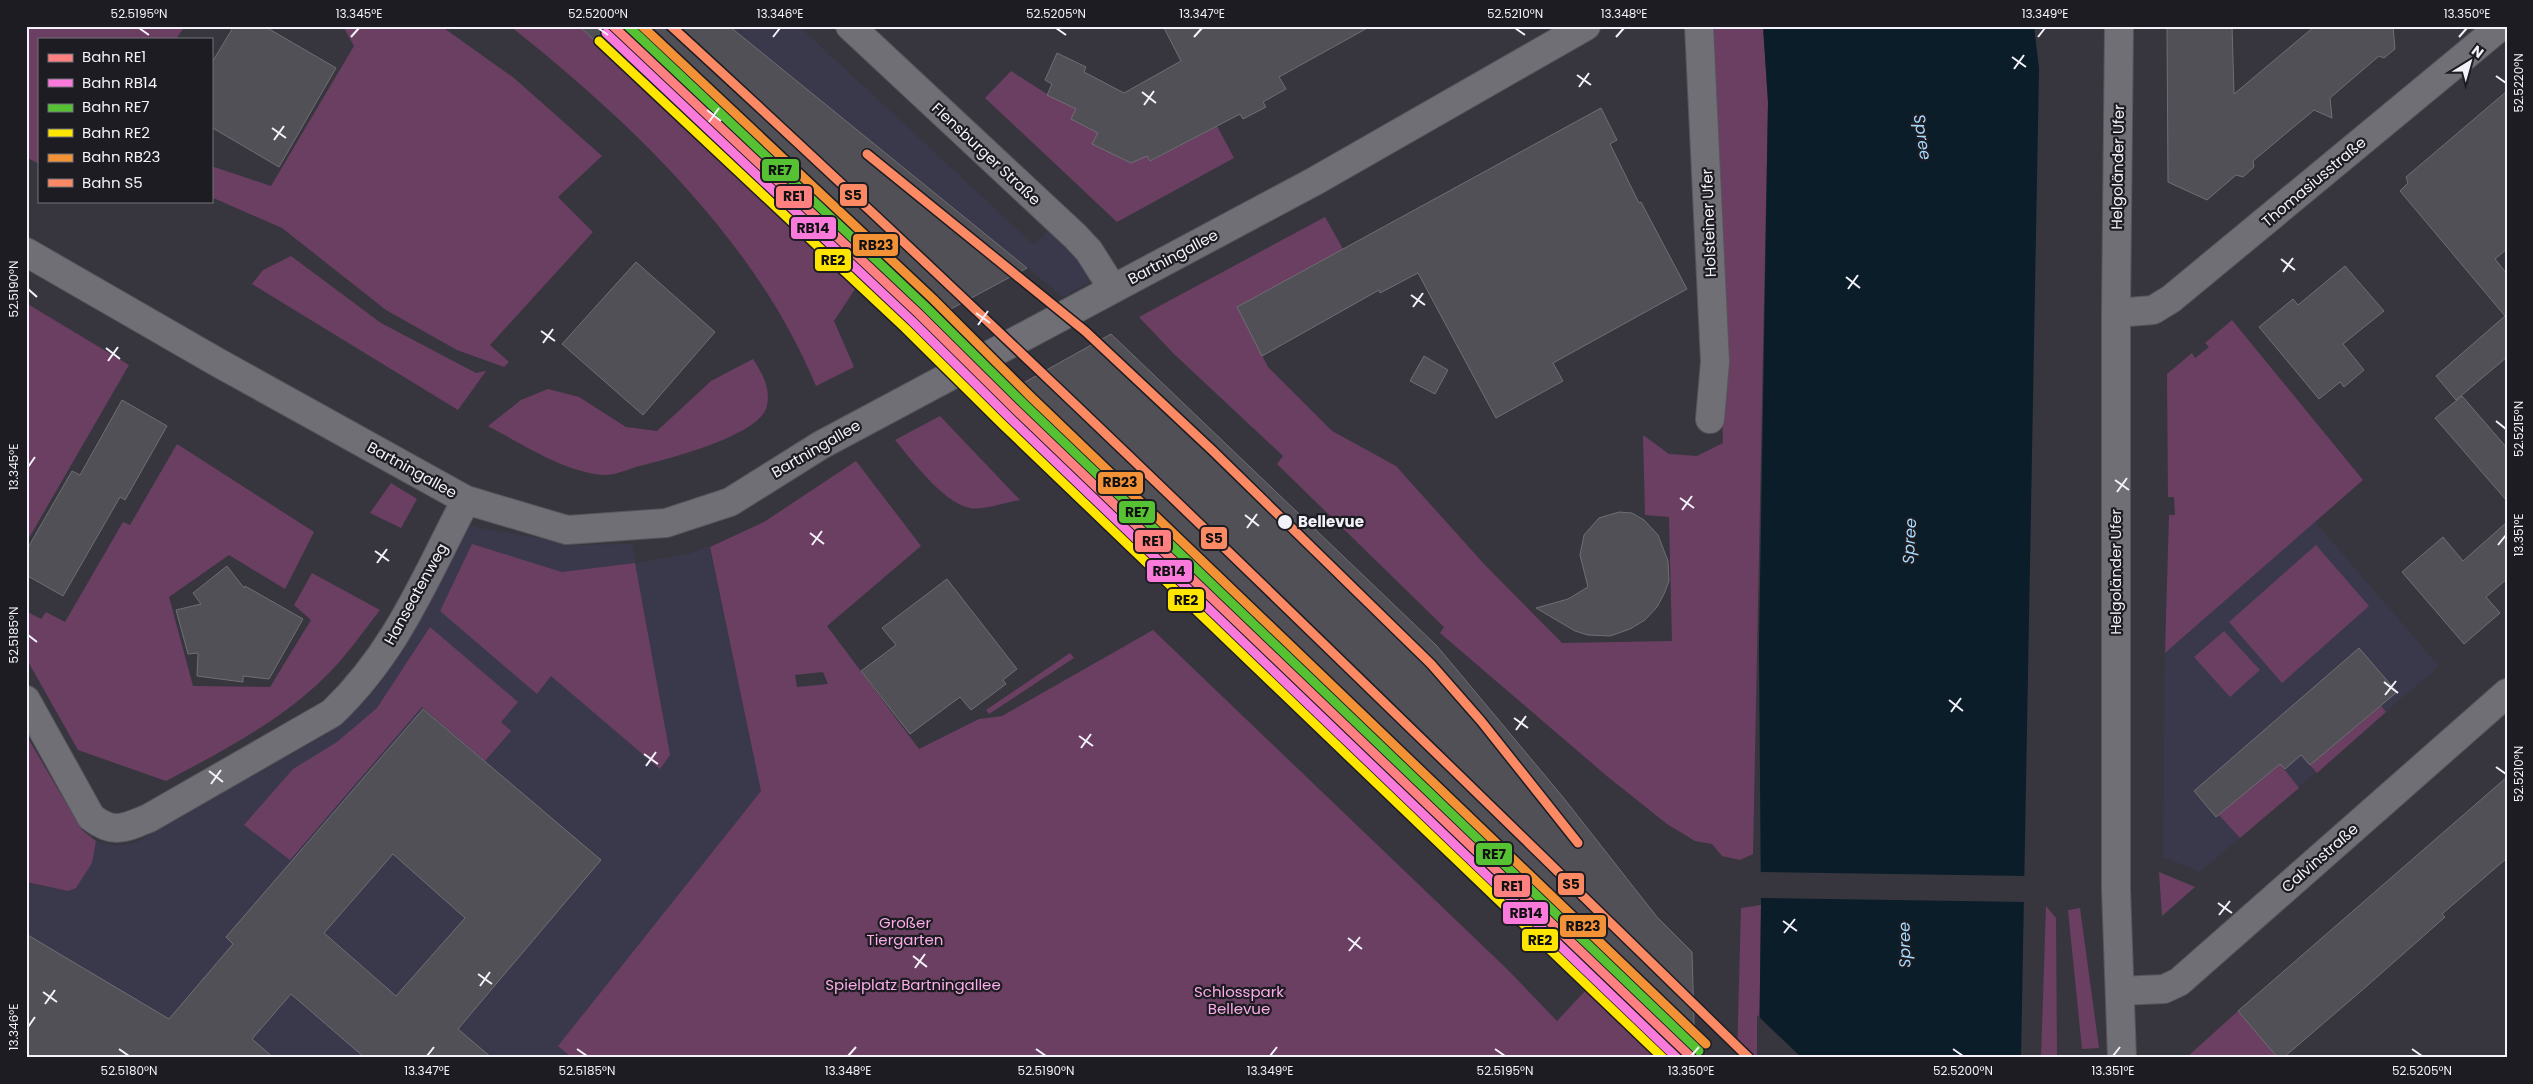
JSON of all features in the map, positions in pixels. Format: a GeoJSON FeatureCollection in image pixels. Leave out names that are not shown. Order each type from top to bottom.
{"type":"FeatureCollection","features":[{"type":"Feature","properties":{"kind":"street","name":"Flensburger Straße"},"geometry":{"type":"LineString","coordinates":[[850,26],[1076,236],[1089,251],[1113,289]]}},
{"type":"Feature","properties":{"kind":"street","name":"Bartningallee"},"geometry":{"type":"LineString","coordinates":[[26,252],[217,362],[466,500],[566,530],[666,523],[730,502],[821,445],[1315,181],[1586,26]]}},
{"type":"Feature","properties":{"kind":"street","name":"Holsteiner Ufer"},"geometry":{"type":"LineString","coordinates":[[1699,26],[1715,362],[1710,419]]}},
{"type":"Feature","properties":{"kind":"street","name":"Helgoländer Ufer"},"geometry":{"type":"LineString","coordinates":[[2119,26],[2116,313],[2116,889],[2122,1058]]}},
{"type":"Feature","properties":{"kind":"street","name":"Thomasiusstraße"},"geometry":{"type":"LineString","coordinates":[[2116,313],[2153,310],[2171,299],[2501,26]]}},
{"type":"Feature","properties":{"kind":"street","name":"Hanseatenweg"},"geometry":{"type":"LineString","coordinates":[[26,700],[91,817],[104,827],[121,830],[149,818],[332,713],[355,691],[378,662],[409,614],[466,500]]}},
{"type":"Feature","properties":{"kind":"street","name":"Calvinstraße"},"geometry":{"type":"LineString","coordinates":[[2120,991],[2164,989],[2179,982],[2507,694]]}},
{"type":"Feature","properties":{"kind":"shaded area"},"geometry":{"type":"Polygon","coordinates":[[[729,26],[799,26],[1034,245],[1048,231],[1096,278],[1063,297],[729,26]]]}},
{"type":"Feature","properties":{"kind":"shaded area"},"geometry":{"type":"Polygon","coordinates":[[[2315,522],[2439,666],[2200,872],[2163,857],[2165,653],[2315,522]]]}},
{"type":"Feature","properties":{"kind":"shaded area"},"geometry":{"type":"Polygon","coordinates":[[[470,526],[578,545],[632,544],[636,563],[688,554],[709,546],[761,791],[559,1046],[572,1058],[26,1058],[26,883],[68,891],[92,863],[96,841],[115,846],[136,842],[327,734],[355,712],[380,684],[425,613],[460,539],[470,526]]]}},
{"type":"Feature","properties":{"kind":"green space"},"geometry":{"type":"Polygon","coordinates":[[[26,26],[185,26],[177,38],[38,38],[38,163],[26,157],[26,26]]]}},
{"type":"Feature","properties":{"kind":"green space"},"geometry":{"type":"Polygon","coordinates":[[[348,26],[441,26],[514,78],[602,156],[558,197],[593,232],[490,345],[509,362],[504,367],[457,350],[386,310],[282,228],[212,197],[212,166],[271,186],[354,46],[345,30],[348,26]]]}},
{"type":"Feature","properties":{"kind":"green space"},"geometry":{"type":"Polygon","coordinates":[[[510,26],[579,26],[857,286],[834,321],[854,367],[816,386],[791,333],[760,282],[725,234],[686,188],[600,102],[510,26]]]}},
{"type":"Feature","properties":{"kind":"green space"},"geometry":{"type":"Polygon","coordinates":[[[1710,26],[1763,26],[1768,102],[1753,854],[1740,860],[1722,856],[1712,844],[1695,841],[1667,824],[1608,777],[1440,633],[1444,627],[1277,464],[1283,456],[1174,354],[1139,317],[1325,217],[1343,249],[1237,307],[1268,367],[1332,431],[1396,466],[1484,564],[1562,643],[1672,641],[1669,517],[1645,515],[1643,435],[1669,454],[1697,456],[1723,443],[1710,26]]]}},
{"type":"Feature","properties":{"kind":"green space"},"geometry":{"type":"Polygon","coordinates":[[[1011,71],[1047,94],[1076,109],[1072,119],[1098,133],[1093,144],[1131,163],[1147,156],[1151,161],[1217,126],[1234,158],[1117,222],[985,98],[1011,71]]]}},
{"type":"Feature","properties":{"kind":"green space"},"geometry":{"type":"Polygon","coordinates":[[[291,256],[381,323],[476,373],[486,371],[458,410],[252,284],[263,270],[291,256]]]}},
{"type":"Feature","properties":{"kind":"green space"},"geometry":{"type":"Polygon","coordinates":[[[26,303],[129,365],[26,543],[26,303]]]}},
{"type":"Feature","properties":{"kind":"green space"},"geometry":{"type":"Polygon","coordinates":[[[2232,320],[2363,480],[2165,653],[2169,515],[2175,515],[2174,497],[2168,497],[2167,374],[2192,353],[2195,358],[2209,347],[2205,343],[2232,320]]]}},
{"type":"Feature","properties":{"kind":"green space"},"geometry":{"type":"Polygon","coordinates":[[[753,359],[766,383],[768,396],[766,409],[758,419],[745,429],[708,446],[615,474],[588,473],[558,463],[488,426],[521,400],[548,389],[579,397],[626,427],[657,431],[711,381],[753,359]]]}},
{"type":"Feature","properties":{"kind":"green space"},"geometry":{"type":"Polygon","coordinates":[[[940,416],[1020,500],[975,509],[970,508],[949,498],[928,479],[895,440],[940,416]]]}},
{"type":"Feature","properties":{"kind":"green space"},"geometry":{"type":"Polygon","coordinates":[[[177,444],[314,532],[285,589],[229,555],[169,597],[193,686],[270,687],[311,620],[294,605],[312,573],[380,610],[339,662],[307,694],[249,735],[166,781],[78,750],[26,658],[26,611],[41,619],[46,612],[65,622],[123,522],[130,525],[177,444]]]}},
{"type":"Feature","properties":{"kind":"green space","name":"Großer Tiergarten"},"geometry":{"type":"Polygon","coordinates":[[[856,461],[921,546],[827,626],[919,749],[979,719],[1002,716],[1153,630],[1508,970],[1557,1021],[1586,990],[1664,1058],[572,1058],[558,1046],[761,791],[710,547],[764,522],[856,461]],[[823,672],[795,675],[797,687],[828,684],[823,672]]]}},
{"type":"Feature","properties":{"kind":"green space"},"geometry":{"type":"Polygon","coordinates":[[[391,483],[417,499],[401,528],[370,513],[391,483]]]}},
{"type":"Feature","properties":{"kind":"green space"},"geometry":{"type":"Polygon","coordinates":[[[472,544],[562,572],[635,563],[670,755],[660,769],[551,676],[537,694],[440,611],[472,544]]]}},
{"type":"Feature","properties":{"kind":"green space"},"geometry":{"type":"Polygon","coordinates":[[[2316,545],[2369,606],[2282,683],[2229,622],[2316,545]]]}},
{"type":"Feature","properties":{"kind":"green space"},"geometry":{"type":"Polygon","coordinates":[[[430,627],[518,702],[501,722],[511,731],[485,761],[422,707],[290,860],[244,825],[293,769],[337,742],[377,708],[430,627]]]}},
{"type":"Feature","properties":{"kind":"green space"},"geometry":{"type":"Polygon","coordinates":[[[2224,631],[2260,670],[2230,697],[2194,657],[2224,631]]]}},
{"type":"Feature","properties":{"kind":"green space"},"geometry":{"type":"Polygon","coordinates":[[[1070,653],[1074,658],[989,714],[986,710],[1070,653]]]}},
{"type":"Feature","properties":{"kind":"green space"},"geometry":{"type":"Polygon","coordinates":[[[2381,706],[2386,712],[2317,773],[2310,765],[2381,706]]]}},
{"type":"Feature","properties":{"kind":"green space"},"geometry":{"type":"Polygon","coordinates":[[[26,735],[82,830],[96,841],[92,863],[76,888],[68,891],[26,882],[26,735]]]}},
{"type":"Feature","properties":{"kind":"green space"},"geometry":{"type":"Polygon","coordinates":[[[2280,764],[2299,788],[2240,838],[2219,815],[2280,764]]]}},
{"type":"Feature","properties":{"kind":"green space"},"geometry":{"type":"Polygon","coordinates":[[[2159,872],[2195,887],[2162,916],[2159,872]]]}},
{"type":"Feature","properties":{"kind":"green space"},"geometry":{"type":"Polygon","coordinates":[[[1761,905],[1759,1058],[1737,1058],[1741,908],[1761,905]]]}},
{"type":"Feature","properties":{"kind":"green space"},"geometry":{"type":"Polygon","coordinates":[[[2046,906],[2056,918],[2057,1058],[2041,1058],[2046,906]]]}},
{"type":"Feature","properties":{"kind":"green space"},"geometry":{"type":"Polygon","coordinates":[[[2080,908],[2099,1048],[2082,1049],[2068,910],[2080,908]]]}},
{"type":"Feature","properties":{"kind":"green space"},"geometry":{"type":"Polygon","coordinates":[[[2238,1011],[2279,1058],[2186,1058],[2238,1011]]]}},
{"type":"Feature","properties":{"kind":"water","name":"Spree"},"geometry":{"type":"Polygon","coordinates":[[[1763,26],[2034,26],[2039,68],[2021,1058],[1759,1058],[1761,905],[1759,646],[1768,102],[1763,26]]]}},
{"type":"Feature","properties":{"kind":"pier"},"geometry":{"type":"Polygon","coordinates":[[[1758,872],[2026,876],[2026,902],[1759,898],[1758,872]]]}},
{"type":"Feature","properties":{"kind":"pier"},"geometry":{"type":"Polygon","coordinates":[[[1757,1015],[1802,1058],[1757,1058],[1757,1015]]]}},
{"type":"Feature","properties":{"kind":"building"},"geometry":{"type":"Polygon","coordinates":[[[234,26],[264,26],[336,68],[279,167],[212,128],[212,62],[234,26]]]}},
{"type":"Feature","properties":{"kind":"building"},"geometry":{"type":"Polygon","coordinates":[[[579,26],[729,26],[1027,268],[910,331],[857,286],[579,26]]]}},
{"type":"Feature","properties":{"kind":"building"},"geometry":{"type":"Polygon","coordinates":[[[1163,26],[1371,26],[1279,77],[1286,89],[1263,102],[1266,107],[1243,119],[1240,114],[1150,161],[1147,156],[1131,163],[1092,144],[1098,133],[1071,119],[1076,109],[1047,95],[1052,84],[1045,80],[1057,53],[1086,67],[1084,72],[1124,93],[1181,61],[1163,26]]]}},
{"type":"Feature","properties":{"kind":"building"},"geometry":{"type":"Polygon","coordinates":[[[2167,26],[2232,26],[2234,94],[2315,26],[2393,26],[2395,49],[2384,58],[2379,56],[2330,98],[2332,118],[2314,110],[2253,161],[2254,167],[2243,177],[2236,175],[2207,200],[2168,182],[2167,26]]]}},
{"type":"Feature","properties":{"kind":"building"},"geometry":{"type":"Polygon","coordinates":[[[2507,91],[2507,249],[2495,259],[2507,274],[2507,357],[2456,400],[2436,376],[2505,316],[2400,191],[2408,183],[2406,177],[2507,91]]]}},
{"type":"Feature","properties":{"kind":"building"},"geometry":{"type":"Polygon","coordinates":[[[1601,108],[1617,140],[1610,144],[1639,203],[1641,202],[1687,289],[1553,363],[1563,381],[1496,418],[1418,273],[1380,293],[1379,290],[1262,356],[1237,307],[1601,108]]]}},
{"type":"Feature","properties":{"kind":"building"},"geometry":{"type":"Polygon","coordinates":[[[636,262],[715,332],[643,415],[562,344],[636,262]]]}},
{"type":"Feature","properties":{"kind":"building"},"geometry":{"type":"Polygon","coordinates":[[[2345,266],[2384,311],[2343,344],[2364,370],[2344,387],[2340,382],[2319,399],[2259,327],[2293,299],[2298,305],[2345,266]]]}},
{"type":"Feature","properties":{"kind":"building"},"geometry":{"type":"Polygon","coordinates":[[[1111,334],[1437,646],[1562,796],[1657,917],[1692,952],[1695,1058],[1669,1058],[1543,930],[991,401],[1111,334]]]}},
{"type":"Feature","properties":{"kind":"building"},"geometry":{"type":"Polygon","coordinates":[[[1424,356],[1448,370],[1435,394],[1410,381],[1424,356]]]}},
{"type":"Feature","properties":{"kind":"building"},"geometry":{"type":"Polygon","coordinates":[[[2462,396],[2507,448],[2507,501],[2435,418],[2462,396]]]}},
{"type":"Feature","properties":{"kind":"building"},"geometry":{"type":"Polygon","coordinates":[[[122,400],[167,426],[125,500],[120,497],[63,596],[26,575],[26,551],[72,471],[80,475],[122,400]]]}},
{"type":"Feature","properties":{"kind":"building"},"geometry":{"type":"Polygon","coordinates":[[[1619,512],[1632,513],[1644,520],[1658,535],[1668,561],[1669,581],[1657,607],[1645,620],[1630,629],[1610,636],[1588,635],[1575,631],[1536,608],[1568,599],[1588,587],[1580,555],[1584,535],[1599,518],[1619,512]]]}},
{"type":"Feature","properties":{"kind":"building"},"geometry":{"type":"Polygon","coordinates":[[[2507,522],[2507,579],[2486,597],[2500,613],[2464,644],[2402,572],[2443,537],[2463,561],[2507,522]]]}},
{"type":"Feature","properties":{"kind":"building"},"geometry":{"type":"Polygon","coordinates":[[[227,566],[244,588],[245,586],[303,619],[269,679],[243,676],[243,682],[197,676],[198,653],[188,654],[176,610],[201,604],[193,593],[227,566]]]}},
{"type":"Feature","properties":{"kind":"building"},"geometry":{"type":"Polygon","coordinates":[[[947,579],[1017,669],[1003,680],[1006,684],[971,710],[960,697],[910,734],[861,671],[896,645],[882,628],[947,579]]]}},
{"type":"Feature","properties":{"kind":"building"},"geometry":{"type":"Polygon","coordinates":[[[2359,648],[2397,692],[2310,765],[2301,755],[2285,769],[2280,764],[2216,817],[2194,791],[2359,648]]]}},
{"type":"Feature","properties":{"kind":"building"},"geometry":{"type":"Polygon","coordinates":[[[423,709],[601,860],[458,1029],[492,1058],[365,1058],[291,994],[252,1039],[274,1058],[26,1058],[26,934],[169,1019],[233,944],[226,937],[423,709]],[[393,854],[324,933],[396,996],[465,918],[393,854]]]}},
{"type":"Feature","properties":{"kind":"building"},"geometry":{"type":"Polygon","coordinates":[[[2507,777],[2507,858],[2442,914],[2445,917],[2360,992],[2283,1058],[2278,1058],[2238,1011],[2507,777]]]}},
{"type":"Feature","properties":{"kind":"rail line","name":"RE1"},"geometry":{"type":"LineString","coordinates":[[613,26],[919,314],[1016,410],[1692,1058]]}},
{"type":"Feature","properties":{"kind":"rail line","name":"RE7"},"geometry":{"type":"LineString","coordinates":[[628,26],[926,307],[1023,403],[1699,1051]]}},
{"type":"Feature","properties":{"kind":"rail line","name":"RB23"},"geometry":{"type":"LineString","coordinates":[[642,26],[933,299],[1030,396],[1706,1044]]}},
{"type":"Feature","properties":{"kind":"rail line","name":"S5"},"geometry":{"type":"LineString","coordinates":[[671,26],[944,280],[1079,409],[1749,1058]]}},
{"type":"Feature","properties":{"kind":"rail line","name":"RB14"},"geometry":{"type":"LineString","coordinates":[[606,33],[912,321],[1009,417],[1677,1058]]}},
{"type":"Feature","properties":{"kind":"rail line","name":"RE2"},"geometry":{"type":"LineString","coordinates":[[599,41],[905,328],[1002,424],[1663,1058]]}},
{"type":"Feature","properties":{"kind":"rail line","name":"S5"},"geometry":{"type":"LineString","coordinates":[[867,154],[1085,331],[1213,451],[1431,664],[1481,721],[1578,843]]}},
{"type":"Feature","properties":{"kind":"place","name":"Bellevue"},"geometry":{"type":"Point","coordinates":[1285,522]}},
{"type":"Feature","properties":{"kind":"park label","name":"Spielplatz Bartningallee"},"geometry":{"type":"Point","coordinates":[913,985]}},
{"type":"Feature","properties":{"kind":"park label","name":"Schlosspark Bellevue"},"geometry":{"type":"Point","coordinates":[1239,1000]}}]}
